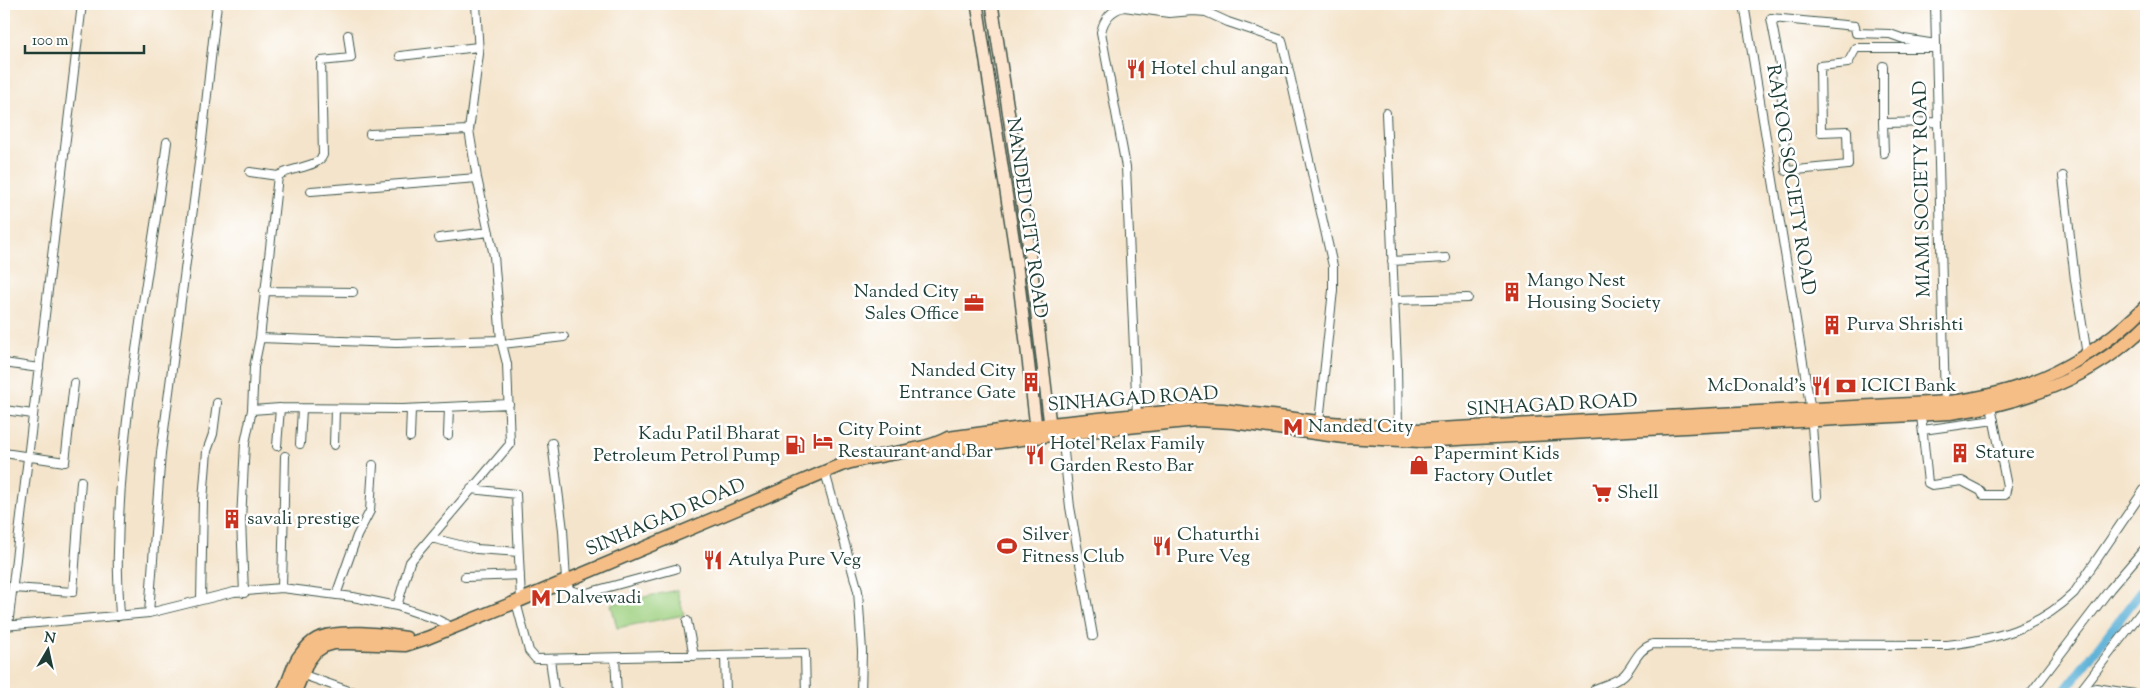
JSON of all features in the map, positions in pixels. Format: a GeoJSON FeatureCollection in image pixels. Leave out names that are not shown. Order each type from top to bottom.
{"type":"FeatureCollection","features":[{"type":"Feature","properties":{"kind":"main road","name":"SINHAGAD ROAD"},"geometry":{"type":"LineString","coordinates":[[1812,416],[1974,400],[2014,390],[2087,356],[2110,340],[2146,306]]}},
{"type":"Feature","properties":{"kind":"main road","name":"SINHAGAD ROAD"},"geometry":{"type":"LineString","coordinates":[[1254,419],[1367,438],[1812,416],[1992,413],[2088,369],[2118,350],[2146,325]]}},
{"type":"Feature","properties":{"kind":"main road","name":"SINHAGAD ROAD"},"geometry":{"type":"LineString","coordinates":[[1054,431],[1138,416],[1196,415],[1319,422],[1463,434]]}},
{"type":"Feature","properties":{"kind":"main road","name":"SINHAGAD ROAD"},"geometry":{"type":"LineString","coordinates":[[286,693],[297,672],[306,648],[315,640],[329,635],[389,636],[416,641],[519,601],[856,460],[936,445],[949,449],[1036,432],[1196,415]]}},
{"type":"Feature","properties":{"kind":"street"},"geometry":{"type":"LineString","coordinates":[[82,4],[13,588],[6,626],[149,613],[234,592],[244,593],[282,588],[397,606],[438,620],[453,628]]}},
{"type":"Feature","properties":{"kind":"street"},"geometry":{"type":"LineString","coordinates":[[149,613],[161,453],[202,140],[217,4]]}},
{"type":"Feature","properties":{"kind":"street"},"geometry":{"type":"LineString","coordinates":[[397,606],[410,562],[510,444],[507,364],[501,342],[494,256],[476,178],[469,130],[478,47],[476,4]]}},
{"type":"Feature","properties":{"kind":"street","name":"NANDED CITY ROAD"},"geometry":{"type":"LineString","coordinates":[[977,4],[1016,267],[1036,432]]}},
{"type":"Feature","properties":{"kind":"street","name":"NANDED CITY ROAD"},"geometry":{"type":"LineString","coordinates":[[992,4],[1054,431]]}},
{"type":"Feature","properties":{"kind":"street","name":"RAJYOG SOCIETY ROAD"},"geometry":{"type":"LineString","coordinates":[[1744,4],[1812,416],[1817,496]]}},
{"type":"Feature","properties":{"kind":"street","name":"MIAMI SOCIETY ROAD"},"geometry":{"type":"LineString","coordinates":[[1935,4],[1945,403]]}},
{"type":"Feature","properties":{"kind":"street"},"geometry":{"type":"LineString","coordinates":[[1138,416],[1126,167],[1102,27],[1110,13],[1124,7],[1169,13],[1194,7],[1228,22],[1282,40],[1333,266],[1333,290],[1319,422]]}},
{"type":"Feature","properties":{"kind":"street"},"geometry":{"type":"LineString","coordinates":[[1771,18],[1855,26],[1856,33],[1892,34],[1904,39],[1936,46],[1856,48],[1848,63],[1820,66],[1822,132],[1847,131],[1848,165],[1786,171],[1780,65],[1771,18]]}},
{"type":"Feature","properties":{"kind":"street"},"geometry":{"type":"LineString","coordinates":[[1892,34],[1893,48]]}},
{"type":"Feature","properties":{"kind":"street"},"geometry":{"type":"LineString","coordinates":[[250,172],[278,176],[286,171],[322,159],[321,61],[350,58],[348,36]]}},
{"type":"Feature","properties":{"kind":"street"},"geometry":{"type":"LineString","coordinates":[[400,56],[478,47]]}},
{"type":"Feature","properties":{"kind":"street"},"geometry":{"type":"LineString","coordinates":[[1883,66],[1884,153]]}},
{"type":"Feature","properties":{"kind":"street"},"geometry":{"type":"LineString","coordinates":[[1386,113],[1398,428]]}},
{"type":"Feature","properties":{"kind":"street"},"geometry":{"type":"LineString","coordinates":[[1883,123],[1937,122]]}},
{"type":"Feature","properties":{"kind":"street"},"geometry":{"type":"LineString","coordinates":[[370,134],[469,130]]}},
{"type":"Feature","properties":{"kind":"street"},"geometry":{"type":"LineString","coordinates":[[120,616],[118,534],[129,404],[168,142]]}},
{"type":"Feature","properties":{"kind":"street"},"geometry":{"type":"LineString","coordinates":[[244,593],[242,520],[245,444],[252,410],[254,367],[260,338],[278,176]]}},
{"type":"Feature","properties":{"kind":"street"},"geometry":{"type":"LineString","coordinates":[[2063,176],[2072,262],[2087,356]]}},
{"type":"Feature","properties":{"kind":"street"},"geometry":{"type":"LineString","coordinates":[[311,191],[476,178]]}},
{"type":"Feature","properties":{"kind":"street"},"geometry":{"type":"LineString","coordinates":[[439,238],[489,232]]}},
{"type":"Feature","properties":{"kind":"street"},"geometry":{"type":"LineString","coordinates":[[1392,261],[1446,258]]}},
{"type":"Feature","properties":{"kind":"street"},"geometry":{"type":"LineString","coordinates":[[1016,267],[1031,265]]}},
{"type":"Feature","properties":{"kind":"street"},"geometry":{"type":"LineString","coordinates":[[264,291],[353,292]]}},
{"type":"Feature","properties":{"kind":"street"},"geometry":{"type":"LineString","coordinates":[[1394,300],[1468,298]]}},
{"type":"Feature","properties":{"kind":"street"},"geometry":{"type":"LineString","coordinates":[[260,338],[396,344],[501,342],[564,337]]}},
{"type":"Feature","properties":{"kind":"street"},"geometry":{"type":"LineString","coordinates":[[4,363],[39,368]]}},
{"type":"Feature","properties":{"kind":"street"},"geometry":{"type":"LineString","coordinates":[[4,453],[65,462],[74,383]]}},
{"type":"Feature","properties":{"kind":"street"},"geometry":{"type":"LineString","coordinates":[[201,600],[207,451],[213,434],[217,403]]}},
{"type":"Feature","properties":{"kind":"street"},"geometry":{"type":"LineString","coordinates":[[252,410],[280,408],[411,409],[509,404]]}},
{"type":"Feature","properties":{"kind":"street"},"geometry":{"type":"LineString","coordinates":[[448,435],[449,407]]}},
{"type":"Feature","properties":{"kind":"street"},"geometry":{"type":"LineString","coordinates":[[278,446],[280,408]]}},
{"type":"Feature","properties":{"kind":"street"},"geometry":{"type":"LineString","coordinates":[[300,444],[302,409]]}},
{"type":"Feature","properties":{"kind":"street"},"geometry":{"type":"LineString","coordinates":[[334,445],[335,409]]}},
{"type":"Feature","properties":{"kind":"street"},"geometry":{"type":"LineString","coordinates":[[410,437],[411,409]]}},
{"type":"Feature","properties":{"kind":"street"},"geometry":{"type":"LineString","coordinates":[[4,410],[33,414]]}},
{"type":"Feature","properties":{"kind":"street"},"geometry":{"type":"LineString","coordinates":[[1921,415],[1922,430],[1928,483],[1932,485],[1962,481],[1981,491],[1983,495],[2005,495],[2007,486],[1992,413],[1922,430]]}},
{"type":"Feature","properties":{"kind":"street"},"geometry":{"type":"LineString","coordinates":[[1054,431],[1070,507],[1093,636]]}},
{"type":"Feature","properties":{"kind":"street"},"geometry":{"type":"LineString","coordinates":[[552,443],[563,530],[566,581],[570,590],[583,594],[675,569]]}},
{"type":"Feature","properties":{"kind":"street"},"geometry":{"type":"LineString","coordinates":[[282,588],[285,456]]}},
{"type":"Feature","properties":{"kind":"street"},"geometry":{"type":"LineString","coordinates":[[336,595],[357,536],[370,511],[373,465]]}},
{"type":"Feature","properties":{"kind":"street"},"geometry":{"type":"LineString","coordinates":[[825,472],[858,591],[862,651],[861,694]]}},
{"type":"Feature","properties":{"kind":"street"},"geometry":{"type":"LineString","coordinates":[[13,588],[73,592],[81,481]]}},
{"type":"Feature","properties":{"kind":"street"},"geometry":{"type":"LineString","coordinates":[[1596,689],[1621,677],[1626,673],[1639,652],[1653,644],[1946,645],[1987,640],[2013,632],[2045,615],[2074,594],[2146,487]]}},
{"type":"Feature","properties":{"kind":"street"},"geometry":{"type":"LineString","coordinates":[[471,490],[516,494],[520,576],[519,601],[529,651],[536,659],[804,653],[806,694]]}},
{"type":"Feature","properties":{"kind":"street"},"geometry":{"type":"LineString","coordinates":[[431,538],[476,549],[518,552]]}},
{"type":"Feature","properties":{"kind":"street"},"geometry":{"type":"LineString","coordinates":[[2030,694],[2110,590],[2146,547]]}},
{"type":"Feature","properties":{"kind":"street"},"geometry":{"type":"LineString","coordinates":[[465,577],[520,576]]}},
{"type":"Feature","properties":{"kind":"street"},"geometry":{"type":"LineString","coordinates":[[2078,694],[2146,606]]}},
{"type":"Feature","properties":{"kind":"street"},"geometry":{"type":"LineString","coordinates":[[687,621],[694,656]]}},
{"type":"Feature","properties":{"kind":"street"},"geometry":{"type":"LineString","coordinates":[[725,655],[726,694]]}},
{"type":"Feature","properties":{"kind":"street"},"geometry":{"type":"LineString","coordinates":[[615,658],[617,694]]}},
{"type":"Feature","properties":{"kind":"street"},"geometry":{"type":"LineString","coordinates":[[550,659],[554,689],[562,694]]}},
{"type":"Feature","properties":{"kind":"street"},"geometry":{"type":"LineString","coordinates":[[297,672],[349,691],[370,694]]}},
{"type":"Feature","properties":{"kind":"street"},"geometry":{"type":"LineString","coordinates":[[2088,694],[2092,689],[2096,688],[2135,694]]}},
{"type":"Feature","properties":{"kind":"green space"},"geometry":{"type":"Polygon","coordinates":[[[677,590],[684,615],[617,628],[611,604],[677,590]]]}},
{"type":"Feature","properties":{"kind":"waterway"},"geometry":{"type":"LineString","coordinates":[[2062,694],[2146,585]]}},
{"type":"Feature","properties":{"kind":"place","name":"Hotel chul angan"},"geometry":{"type":"Point","coordinates":[1136,69]}},
{"type":"Feature","properties":{"kind":"place","name":"Mango Nest Housing Society"},"geometry":{"type":"Point","coordinates":[1512,292]}},
{"type":"Feature","properties":{"kind":"place","name":"Nanded City Sales Office"},"geometry":{"type":"Point","coordinates":[974,303]}},
{"type":"Feature","properties":{"kind":"place","name":"Purva Shrishti"},"geometry":{"type":"Point","coordinates":[1832,325]}},
{"type":"Feature","properties":{"kind":"place","name":"Nanded City Entrance Gate"},"geometry":{"type":"Point","coordinates":[1031,382]}},
{"type":"Feature","properties":{"kind":"place","name":"McDonald's"},"geometry":{"type":"Point","coordinates":[1821,386]}},
{"type":"Feature","properties":{"kind":"place","name":"ICICI Bank"},"geometry":{"type":"Point","coordinates":[1846,386]}},
{"type":"Feature","properties":{"kind":"place","name":"Nanded City"},"geometry":{"type":"Point","coordinates":[1293,427]}},
{"type":"Feature","properties":{"kind":"place","name":"City Point Restaurant and Bar"},"geometry":{"type":"Point","coordinates":[823,441]}},
{"type":"Feature","properties":{"kind":"place","name":"Kadu Patil Bharat Petroleum Petrol Pump"},"geometry":{"type":"Point","coordinates":[795,445]}},
{"type":"Feature","properties":{"kind":"place","name":"Stature"},"geometry":{"type":"Point","coordinates":[1960,453]}},
{"type":"Feature","properties":{"kind":"place","name":"Hotel Relax Family Garden Resto Bar"},"geometry":{"type":"Point","coordinates":[1035,455]}},
{"type":"Feature","properties":{"kind":"place","name":"Papermint Kids Factory Outlet"},"geometry":{"type":"Point","coordinates":[1419,465]}},
{"type":"Feature","properties":{"kind":"place","name":"Shell"},"geometry":{"type":"Point","coordinates":[1602,493]}},
{"type":"Feature","properties":{"kind":"place","name":"savali prestige"},"geometry":{"type":"Point","coordinates":[232,519]}},
{"type":"Feature","properties":{"kind":"place","name":"Silver Fitness Club"},"geometry":{"type":"Point","coordinates":[1007,546]}},
{"type":"Feature","properties":{"kind":"place","name":"Chaturthi Pure Veg"},"geometry":{"type":"Point","coordinates":[1162,546]}},
{"type":"Feature","properties":{"kind":"place","name":"Atulya Pure Veg"},"geometry":{"type":"Point","coordinates":[713,560]}},
{"type":"Feature","properties":{"kind":"place","name":"Dalvewadi"},"geometry":{"type":"Point","coordinates":[541,598]}}]}
